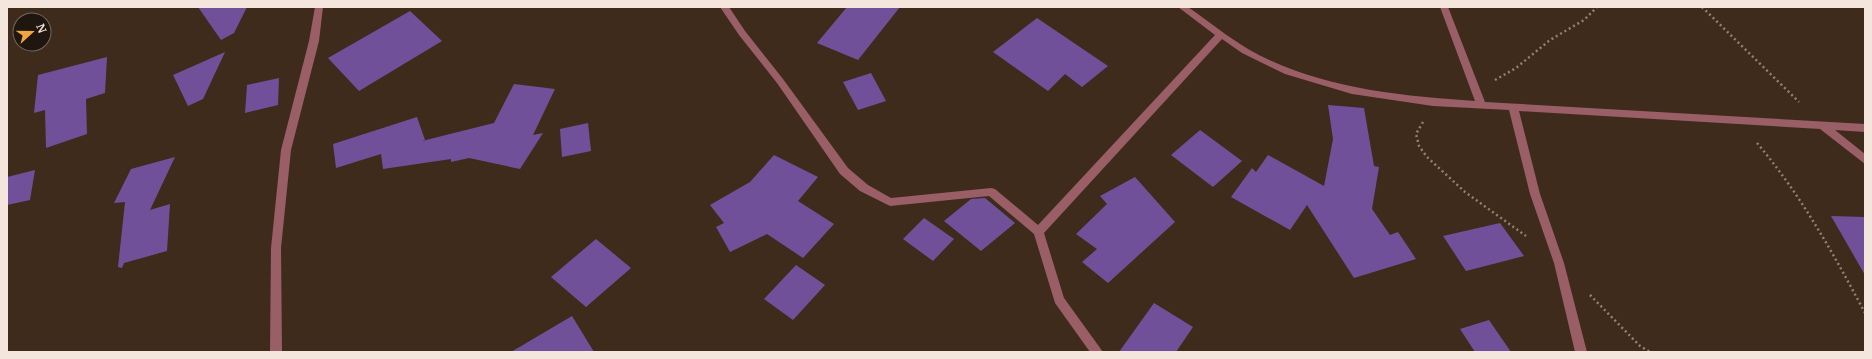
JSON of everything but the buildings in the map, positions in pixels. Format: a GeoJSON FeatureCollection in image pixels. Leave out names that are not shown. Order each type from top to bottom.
{"type":"FeatureCollection","features":[{"type":"Feature","properties":{"kind":"street"},"geometry":{"type":"LineString","coordinates":[[276,352],[276,248],[286,150],[314,41],[319,7]]}},
{"type":"Feature","properties":{"kind":"street"},"geometry":{"type":"LineString","coordinates":[[724,7],[742,33],[780,81],[844,171],[864,188],[890,202],[991,192],[1038,232],[1059,300],[1097,352]]}},
{"type":"Feature","properties":{"kind":"street"},"geometry":{"type":"LineString","coordinates":[[1182,7],[1245,51],[1288,72],[1352,90],[1433,102],[1865,128]]}},
{"type":"Feature","properties":{"kind":"street"},"geometry":{"type":"LineString","coordinates":[[1444,7],[1481,104]]}},
{"type":"Feature","properties":{"kind":"street"},"geometry":{"type":"LineString","coordinates":[[1038,232],[1220,34]]}},
{"type":"Feature","properties":{"kind":"street"},"geometry":{"type":"LineString","coordinates":[[1513,107],[1535,194],[1559,263],[1581,352]]}},
{"type":"Feature","properties":{"kind":"street"},"geometry":{"type":"LineString","coordinates":[[1822,125],[1865,160]]}},
{"type":"Feature","properties":{"kind":"path"},"geometry":{"type":"LineString","coordinates":[[1476,90],[1516,68],[1550,40],[1584,20],[1596,7]]}},
{"type":"Feature","properties":{"kind":"path"},"geometry":{"type":"LineString","coordinates":[[1702,7],[1822,125]]}},
{"type":"Feature","properties":{"kind":"path"},"geometry":{"type":"LineString","coordinates":[[1433,102],[1416,134],[1419,146],[1428,157],[1465,192],[1530,240]]}},
{"type":"Feature","properties":{"kind":"path"},"geometry":{"type":"LineString","coordinates":[[1736,120],[1776,164],[1806,207],[1865,313]]}},
{"type":"Feature","properties":{"kind":"path"},"geometry":{"type":"LineString","coordinates":[[1586,290],[1640,346],[1650,352]]}}]}
